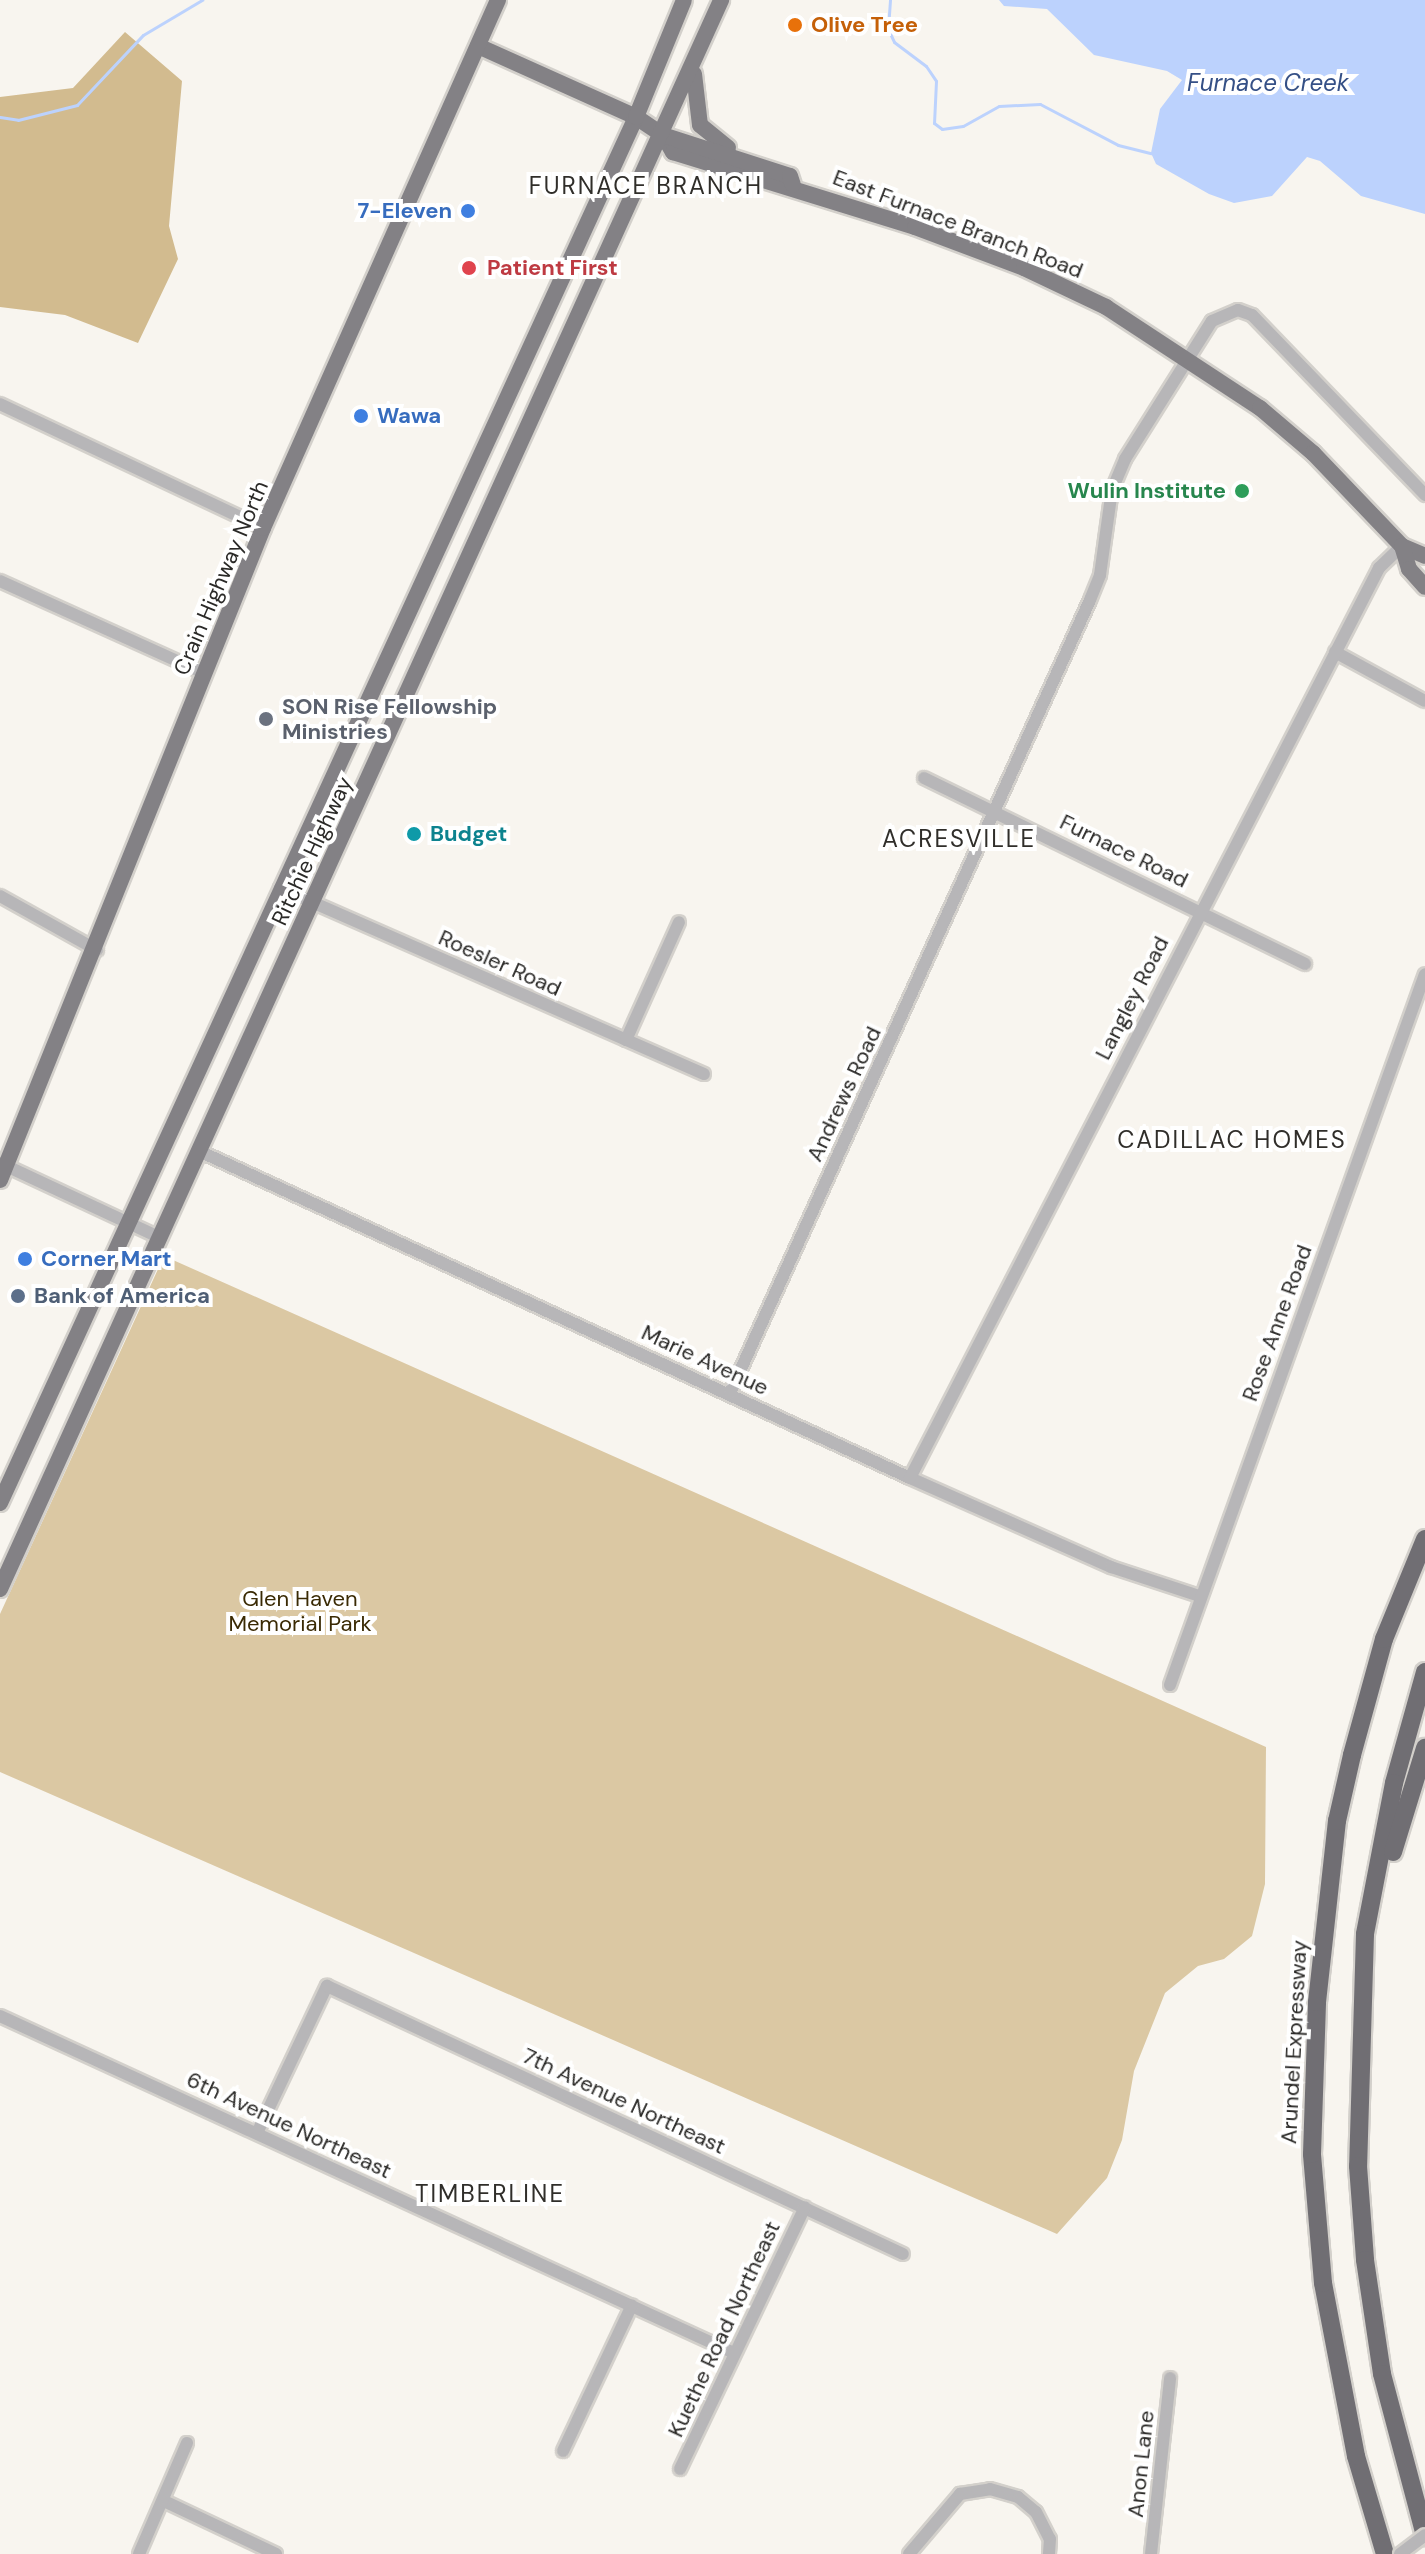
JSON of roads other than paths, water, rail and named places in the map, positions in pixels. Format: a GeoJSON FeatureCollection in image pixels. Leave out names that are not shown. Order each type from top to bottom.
{"type":"FeatureCollection","features":[{"type":"Feature","properties":{"kind":"highway","name":"Arundel Expressway"},"geometry":{"type":"LineString","coordinates":[[1385,2554],[1356,2456],[1323,2283],[1312,2154],[1316,2017],[1340,1807],[1384,1639],[1425,1539]]}},
{"type":"Feature","properties":{"kind":"highway"},"geometry":{"type":"LineString","coordinates":[[1425,1672],[1394,1783],[1365,1934],[1358,2166],[1365,2260],[1382,2374],[1425,2536]]}},
{"type":"Feature","properties":{"kind":"highway"},"geometry":{"type":"LineString","coordinates":[[1365,1934],[1425,1748]]}},
{"type":"Feature","properties":{"kind":"main road","name":"Crain Highway North"},"geometry":{"type":"LineString","coordinates":[[2,1170],[97,950],[263,528],[498,0]]}},
{"type":"Feature","properties":{"kind":"main road","name":"Ritchie Highway"},"geometry":{"type":"LineString","coordinates":[[0,1503],[60,1380],[127,1223],[636,117],[684,0]]}},
{"type":"Feature","properties":{"kind":"main road","name":"Ritchie Highway"},"geometry":{"type":"LineString","coordinates":[[0,1589],[694,68],[721,0]]}},
{"type":"Feature","properties":{"kind":"main road"},"geometry":{"type":"LineString","coordinates":[[478,46],[636,117],[663,135]]}},
{"type":"Feature","properties":{"kind":"main road"},"geometry":{"type":"LineString","coordinates":[[694,68],[694,106],[705,133],[765,168]]}},
{"type":"Feature","properties":{"kind":"main road","name":"East Furnace Branch Road"},"geometry":{"type":"LineString","coordinates":[[663,135],[790,176],[793,185]]}},
{"type":"Feature","properties":{"kind":"main road","name":"East Furnace Branch Road"},"geometry":{"type":"LineString","coordinates":[[663,135],[673,152],[785,190],[793,185]]}},
{"type":"Feature","properties":{"kind":"main road","name":"East Furnace Branch Road"},"geometry":{"type":"LineString","coordinates":[[793,185],[1052,280],[1187,356],[1297,439],[1402,546],[1425,556]]}},
{"type":"Feature","properties":{"kind":"main road","name":"East Furnace Branch Road"},"geometry":{"type":"LineString","coordinates":[[1402,546],[1409,569],[1425,587]]}},
{"type":"Feature","properties":{"kind":"street","name":"Andrews Road"},"geometry":{"type":"LineString","coordinates":[[730,1393],[1100,575],[1107,514],[1121,467],[1187,356],[1224,312],[1252,315],[1425,495]]}},
{"type":"Feature","properties":{"kind":"street"},"geometry":{"type":"LineString","coordinates":[[0,404],[263,528]]}},
{"type":"Feature","properties":{"kind":"street","name":"Langley Road"},"geometry":{"type":"LineString","coordinates":[[910,1478],[1379,568],[1402,546]]}},
{"type":"Feature","properties":{"kind":"street"},"geometry":{"type":"LineString","coordinates":[[0,581],[204,673]]}},
{"type":"Feature","properties":{"kind":"street"},"geometry":{"type":"LineString","coordinates":[[1335,652],[1425,701]]}},
{"type":"Feature","properties":{"kind":"street","name":"Furnace Road"},"geometry":{"type":"LineString","coordinates":[[924,778],[1305,964]]}},
{"type":"Feature","properties":{"kind":"street","name":"Roesler Road"},"geometry":{"type":"LineString","coordinates":[[280,888],[704,1074]]}},
{"type":"Feature","properties":{"kind":"street"},"geometry":{"type":"LineString","coordinates":[[0,896],[97,950]]}},
{"type":"Feature","properties":{"kind":"street"},"geometry":{"type":"LineString","coordinates":[[626,1040],[679,922]]}},
{"type":"Feature","properties":{"kind":"street","name":"Rose Anne Road"},"geometry":{"type":"LineString","coordinates":[[1170,1685],[1199,1596],[1425,974]]}},
{"type":"Feature","properties":{"kind":"street","name":"Marie Avenue"},"geometry":{"type":"LineString","coordinates":[[199,1151],[910,1478],[1111,1567],[1199,1596]]}},
{"type":"Feature","properties":{"kind":"street"},"geometry":{"type":"LineString","coordinates":[[2,1170],[159,1237]]}},
{"type":"Feature","properties":{"kind":"street","name":"7th Avenue Northeast"},"geometry":{"type":"LineString","coordinates":[[258,2131],[327,1986],[903,2254]]}},
{"type":"Feature","properties":{"kind":"street","name":"6th Avenue Northeast"},"geometry":{"type":"LineString","coordinates":[[0,2016],[258,2131],[734,2353]]}},
{"type":"Feature","properties":{"kind":"street","name":"Kuethe Road Northeast"},"geometry":{"type":"LineString","coordinates":[[680,2469],[805,2207]]}},
{"type":"Feature","properties":{"kind":"street"},"geometry":{"type":"LineString","coordinates":[[563,2451],[632,2305]]}},
{"type":"Feature","properties":{"kind":"street","name":"Anon Lane"},"geometry":{"type":"LineString","coordinates":[[1151,2554],[1170,2378]]}},
{"type":"Feature","properties":{"kind":"street"},"geometry":{"type":"LineString","coordinates":[[139,2554],[187,2443]]}},
{"type":"Feature","properties":{"kind":"street"},"geometry":{"type":"LineString","coordinates":[[909,2554],[947,2505],[972,2490],[1002,2490],[1018,2497],[1036,2512],[1050,2539],[1049,2554]]}},
{"type":"Feature","properties":{"kind":"street"},"geometry":{"type":"LineString","coordinates":[[164,2501],[276,2554]]}},
{"type":"Feature","properties":{"kind":"street"},"geometry":{"type":"LineString","coordinates":[[1400,2554],[1425,2536]]}},
{"type":"Feature","properties":{"kind":"water","name":"Furnace Creek"},"geometry":{"type":"Polygon","coordinates":[[[999,0],[1425,0],[1425,214],[1361,196],[1320,161],[1307,157],[1272,196],[1234,203],[1209,194],[1156,164],[1151,153],[1160,109],[1182,80],[1167,71],[1094,55],[1047,9],[1004,6],[999,0]]]}},
{"type":"Feature","properties":{"kind":"waterway"},"geometry":{"type":"LineString","coordinates":[[0,117],[18,120],[77,105],[143,35],[202,0]]}},
{"type":"Feature","properties":{"kind":"waterway"},"geometry":{"type":"LineString","coordinates":[[890,0],[888,29],[894,42],[926,66],[936,81],[934,123],[942,129],[963,126],[999,106],[1040,104],[1118,145],[1151,153]]}},
{"type":"Feature","properties":{"kind":"place","name":"Olive Tree"},"geometry":{"type":"Point","coordinates":[795,25]}},
{"type":"Feature","properties":{"kind":"place","name":"7-Eleven"},"geometry":{"type":"Point","coordinates":[468,211]}},
{"type":"Feature","properties":{"kind":"place","name":"Patient First"},"geometry":{"type":"Point","coordinates":[469,268]}},
{"type":"Feature","properties":{"kind":"place","name":"Wawa"},"geometry":{"type":"Point","coordinates":[361,416]}},
{"type":"Feature","properties":{"kind":"place","name":"Wulin Institute"},"geometry":{"type":"Point","coordinates":[1242,491]}},
{"type":"Feature","properties":{"kind":"place","name":"SON Rise Fellowship Ministries"},"geometry":{"type":"Point","coordinates":[266,719]}},
{"type":"Feature","properties":{"kind":"place","name":"Budget"},"geometry":{"type":"Point","coordinates":[414,834]}},
{"type":"Feature","properties":{"kind":"place","name":"Corner Mart"},"geometry":{"type":"Point","coordinates":[25,1259]}},
{"type":"Feature","properties":{"kind":"place","name":"Bank of America"},"geometry":{"type":"Point","coordinates":[18,1296]}},
{"type":"Feature","properties":{"kind":"district","name":"FURNACE BRANCH"},"geometry":{"type":"Point","coordinates":[646,186]}},
{"type":"Feature","properties":{"kind":"district","name":"ACRESVILLE"},"geometry":{"type":"Point","coordinates":[959,839]}},
{"type":"Feature","properties":{"kind":"district","name":"CADILLAC HOMES"},"geometry":{"type":"Point","coordinates":[1232,1140]}},
{"type":"Feature","properties":{"kind":"district","name":"TIMBERLINE"},"geometry":{"type":"Point","coordinates":[490,2194]}},
{"type":"Feature","properties":{"kind":"park label","name":"Glen Haven Memorial Park"},"geometry":{"type":"Point","coordinates":[300,1610]}}]}
